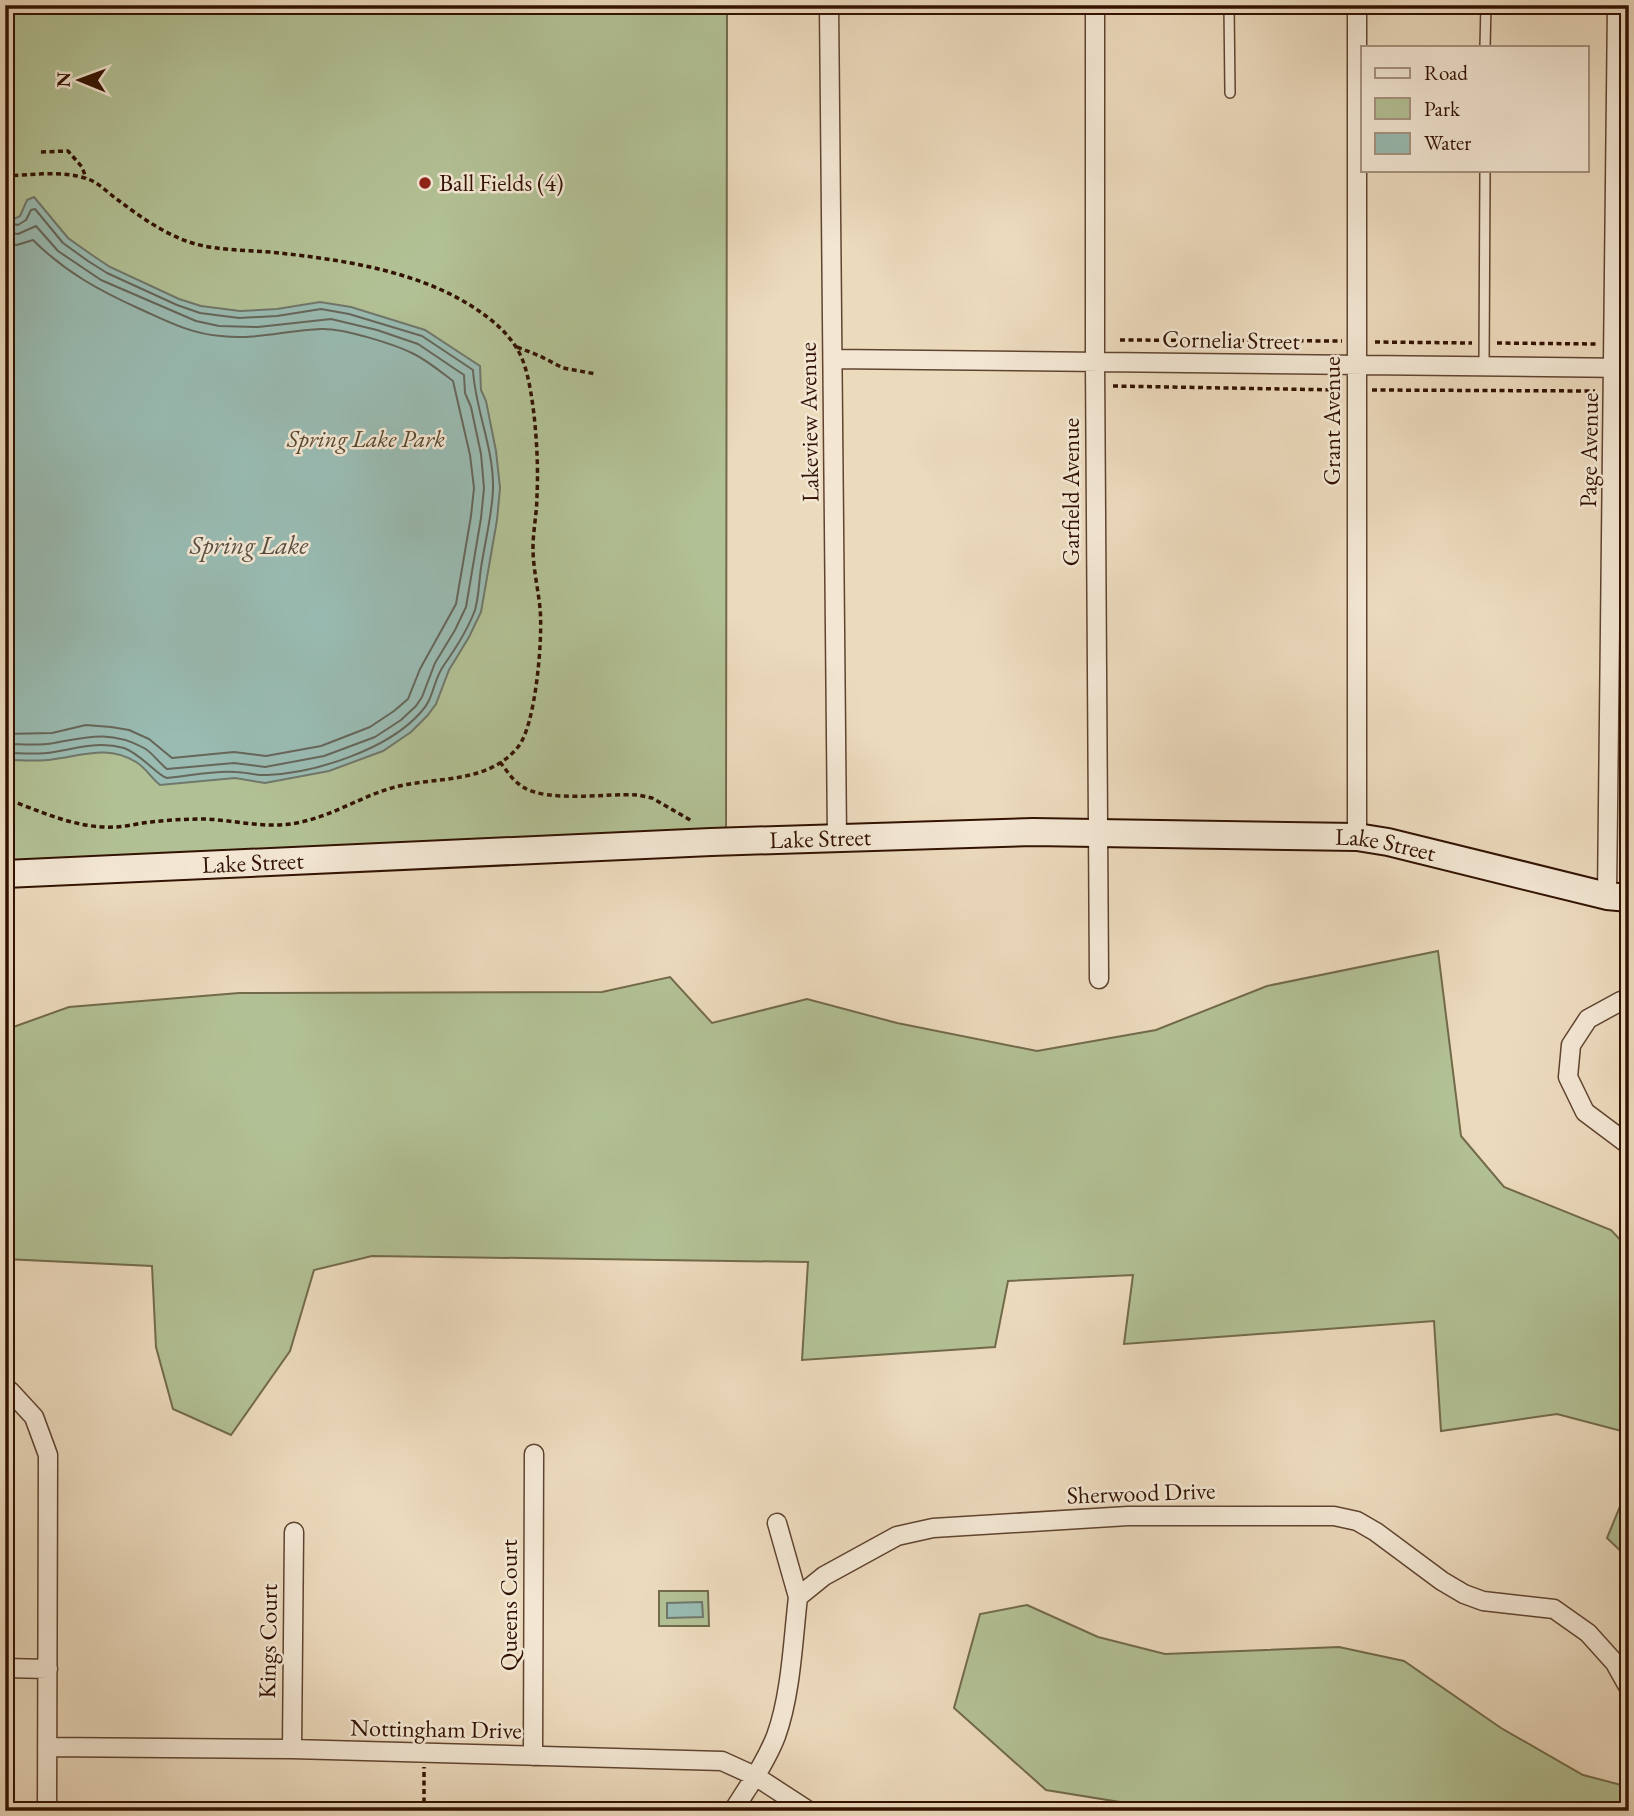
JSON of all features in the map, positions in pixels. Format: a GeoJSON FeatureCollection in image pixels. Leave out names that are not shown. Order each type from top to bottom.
{"type":"FeatureCollection","features":[{"type":"Feature","properties":{"kind":"street","name":"Lakeview Avenue"},"geometry":{"type":"LineString","coordinates":[[829,5],[837,839]]}},
{"type":"Feature","properties":{"kind":"street","name":"Garfield Avenue"},"geometry":{"type":"LineString","coordinates":[[1095,5],[1099,979]]}},
{"type":"Feature","properties":{"kind":"street","name":"Grant Avenue"},"geometry":{"type":"LineString","coordinates":[[1357,5],[1357,837]]}},
{"type":"Feature","properties":{"kind":"street","name":"Page Avenue"},"geometry":{"type":"LineString","coordinates":[[1617,5],[1622,368],[1614,391],[1618,897]]}},
{"type":"Feature","properties":{"kind":"street","name":"Cornelia Street"},"geometry":{"type":"LineString","coordinates":[[832,359],[1622,368]]}},
{"type":"Feature","properties":{"kind":"street","name":"Lake Street"},"geometry":{"type":"LineString","coordinates":[[5,874],[697,843],[1097,832],[1357,837],[1618,897]]}},
{"type":"Feature","properties":{"kind":"street"},"geometry":{"type":"LineString","coordinates":[[1629,1001],[1621,1001],[1588,1019],[1570,1045],[1568,1077],[1585,1112],[1629,1145]]}},
{"type":"Feature","properties":{"kind":"street"},"geometry":{"type":"LineString","coordinates":[[5,1391],[10,1391],[34,1417],[48,1455],[47,1811]]}},
{"type":"Feature","properties":{"kind":"street","name":"Queens Court"},"geometry":{"type":"LineString","coordinates":[[533,1756],[534,1454]]}},
{"type":"Feature","properties":{"kind":"street","name":"Sherwood Drive"},"geometry":{"type":"LineString","coordinates":[[798,1597],[824,1576],[897,1536],[933,1528],[1128,1516],[1334,1516],[1357,1521],[1376,1532],[1464,1594],[1483,1601],[1554,1609],[1588,1633],[1615,1663],[1629,1688]]}},
{"type":"Feature","properties":{"kind":"street"},"geometry":{"type":"LineString","coordinates":[[733,1811],[776,1735],[786,1694],[798,1597],[777,1523]]}},
{"type":"Feature","properties":{"kind":"street","name":"Kings Court"},"geometry":{"type":"LineString","coordinates":[[292,1749],[294,1532]]}},
{"type":"Feature","properties":{"kind":"street"},"geometry":{"type":"LineString","coordinates":[[5,1668],[48,1669]]}},
{"type":"Feature","properties":{"kind":"street","name":"Nottingham Drive"},"geometry":{"type":"LineString","coordinates":[[47,1747],[292,1749],[722,1761],[755,1776],[809,1811]]}},
{"type":"Feature","properties":{"kind":"lane"},"geometry":{"type":"LineString","coordinates":[[1230,5],[1230,93]]}},
{"type":"Feature","properties":{"kind":"lane"},"geometry":{"type":"LineString","coordinates":[[1485,46],[1486,5]]}},
{"type":"Feature","properties":{"kind":"lane"},"geometry":{"type":"LineString","coordinates":[[1484,367],[1485,172]]}},
{"type":"Feature","properties":{"kind":"path"},"geometry":{"type":"LineString","coordinates":[[41,152],[68,151],[82,167],[86,178]]}},
{"type":"Feature","properties":{"kind":"path"},"geometry":{"type":"LineString","coordinates":[[5,176],[70,175],[86,178],[156,225],[200,245],[361,264],[407,277],[478,310],[508,335],[517,347],[527,373],[536,449],[537,497],[533,552],[540,612],[535,688],[526,734],[520,745],[500,762],[474,774],[452,780],[419,782],[380,792],[323,817],[288,825],[204,819],[97,826],[63,818],[5,798]]}},
{"type":"Feature","properties":{"kind":"path"},"geometry":{"type":"LineString","coordinates":[[517,347],[563,368],[596,374]]}},
{"type":"Feature","properties":{"kind":"path"},"geometry":{"type":"LineString","coordinates":[[1095,381],[1113,386],[1614,391]]}},
{"type":"Feature","properties":{"kind":"path"},"geometry":{"type":"LineString","coordinates":[[500,762],[516,782],[533,792],[554,795],[638,795],[652,798],[698,825]]}},
{"type":"Feature","properties":{"kind":"path"},"geometry":{"type":"LineString","coordinates":[[424,1754],[424,1811]]}},
{"type":"Feature","properties":{"kind":"green space","name":"Spring Lake Park"},"geometry":{"type":"Polygon","coordinates":[[[5,5],[727,5],[726,842],[5,874],[5,5]]]}},
{"type":"Feature","properties":{"kind":"green space"},"geometry":{"type":"Polygon","coordinates":[[[1438,951],[1461,1136],[1504,1187],[1611,1230],[1629,1249],[1629,1433],[1557,1414],[1441,1431],[1434,1321],[1124,1344],[1133,1275],[1008,1281],[995,1347],[802,1360],[808,1262],[372,1256],[314,1270],[290,1351],[231,1435],[173,1409],[156,1347],[152,1266],[5,1259],[5,1030],[69,1007],[239,993],[602,992],[670,977],[712,1023],[807,999],[897,1023],[1037,1051],[1156,1030],[1267,986],[1438,951]]]}},
{"type":"Feature","properties":{"kind":"green space"},"geometry":{"type":"Polygon","coordinates":[[[1629,1473],[1629,1559],[1607,1538],[1626,1492],[1629,1473]]]}},
{"type":"Feature","properties":{"kind":"green space"},"geometry":{"type":"Polygon","coordinates":[[[659,1591],[708,1591],[709,1626],[659,1626],[659,1591]]]}},
{"type":"Feature","properties":{"kind":"green space"},"geometry":{"type":"Polygon","coordinates":[[[1027,1605],[1098,1637],[1165,1654],[1339,1647],[1404,1661],[1501,1728],[1583,1775],[1629,1787],[1629,1811],[1145,1811],[1144,1806],[1046,1790],[954,1708],[980,1614],[1027,1605]]]}},
{"type":"Feature","properties":{"kind":"water","name":"Spring Lake"},"geometry":{"type":"Polygon","coordinates":[[[34,197],[68,238],[92,255],[110,267],[179,299],[201,306],[240,311],[277,309],[320,302],[351,307],[425,330],[480,366],[481,390],[486,401],[496,451],[500,488],[481,612],[449,670],[436,704],[411,732],[383,751],[329,771],[265,783],[235,778],[160,785],[136,762],[106,753],[43,760],[5,760],[5,215],[14,219],[20,216],[27,200],[34,197]]]}},
{"type":"Feature","properties":{"kind":"water"},"geometry":{"type":"Polygon","coordinates":[[[702,1602],[703,1617],[667,1618],[667,1603],[702,1602]]]}},
{"type":"Feature","properties":{"kind":"place","name":"Ball Fields (4)"},"geometry":{"type":"Point","coordinates":[425,183]}}]}
